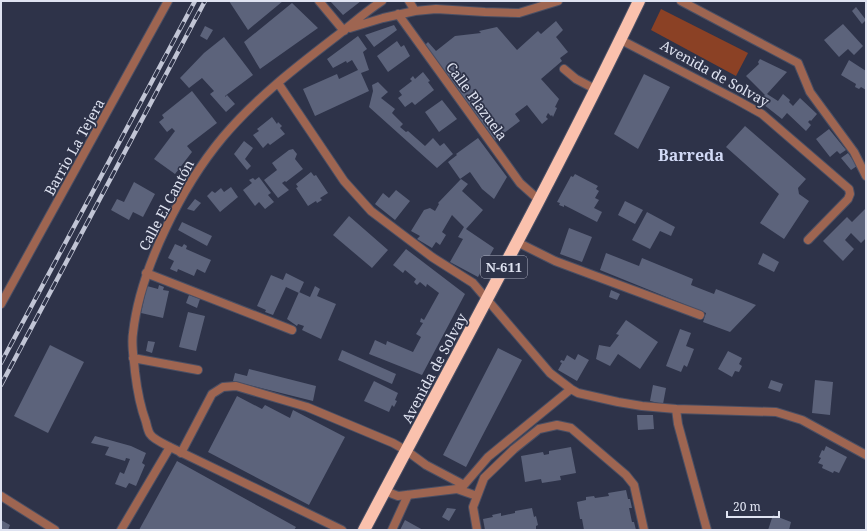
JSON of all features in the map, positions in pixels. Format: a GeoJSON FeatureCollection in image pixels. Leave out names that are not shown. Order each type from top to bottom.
{"type":"FeatureCollection","features":[{"type":"Feature","properties":{"kind":"highway","name":"Avenida de Solvay"},"geometry":{"type":"LineString","coordinates":[[364,530],[539,200],[621,40],[639,1]]}},
{"type":"Feature","properties":{"kind":"street","name":"Barrio La Tejera"},"geometry":{"type":"LineString","coordinates":[[1,304],[168,1]]}},
{"type":"Feature","properties":{"kind":"street"},"geometry":{"type":"LineString","coordinates":[[319,1],[344,31],[398,14],[415,11],[436,9],[485,12],[519,12],[558,1]]}},
{"type":"Feature","properties":{"kind":"street","name":"Calle El Cantón"},"geometry":{"type":"LineString","coordinates":[[342,530],[181,453],[150,434],[142,412],[137,387],[133,334],[146,273],[165,231],[186,190],[200,167],[223,136],[249,109],[278,83],[382,1]]}},
{"type":"Feature","properties":{"kind":"street"},"geometry":{"type":"LineString","coordinates":[[409,1],[415,11]]}},
{"type":"Feature","properties":{"kind":"street"},"geometry":{"type":"LineString","coordinates":[[681,1],[798,63],[810,92],[854,152],[866,176]]}},
{"type":"Feature","properties":{"kind":"street","name":"Calle Plazuela"},"geometry":{"type":"LineString","coordinates":[[398,14],[520,183],[539,200]]}},
{"type":"Feature","properties":{"kind":"street","name":"Avenida de Solvay"},"geometry":{"type":"LineString","coordinates":[[621,40],[762,114],[850,189],[848,199],[808,240]]}},
{"type":"Feature","properties":{"kind":"street"},"geometry":{"type":"LineString","coordinates":[[564,69],[576,79],[595,89]]}},
{"type":"Feature","properties":{"kind":"street"},"geometry":{"type":"LineString","coordinates":[[278,83],[344,181],[371,211],[432,257],[472,283],[526,347],[550,373],[570,390],[618,402],[642,406],[676,409],[776,412],[802,420],[866,455]]}},
{"type":"Feature","properties":{"kind":"street"},"geometry":{"type":"LineString","coordinates":[[517,242],[556,261],[700,315]]}},
{"type":"Feature","properties":{"kind":"street","name":"Calle El Cantón"},"geometry":{"type":"LineString","coordinates":[[146,273],[292,330]]}},
{"type":"Feature","properties":{"kind":"street"},"geometry":{"type":"LineString","coordinates":[[134,358],[198,370]]}},
{"type":"Feature","properties":{"kind":"street"},"geometry":{"type":"LineString","coordinates":[[181,453],[212,394],[222,387],[236,386],[307,406],[393,443],[460,487],[477,496]]}},
{"type":"Feature","properties":{"kind":"street"},"geometry":{"type":"LineString","coordinates":[[385,491],[398,496],[460,487],[488,457],[570,390]]}},
{"type":"Feature","properties":{"kind":"street"},"geometry":{"type":"LineString","coordinates":[[676,409],[678,424],[707,530]]}},
{"type":"Feature","properties":{"kind":"street"},"geometry":{"type":"LineString","coordinates":[[477,530],[473,507],[484,478],[514,449],[539,430],[557,425],[571,428],[626,475],[634,485],[644,530]]}},
{"type":"Feature","properties":{"kind":"street"},"geometry":{"type":"LineString","coordinates":[[121,530],[170,447]]}},
{"type":"Feature","properties":{"kind":"street"},"geometry":{"type":"LineString","coordinates":[[392,530],[408,495]]}},
{"type":"Feature","properties":{"kind":"street"},"geometry":{"type":"LineString","coordinates":[[1,496],[54,530]]}},
{"type":"Feature","properties":{"kind":"shaded area"},"geometry":{"type":"Polygon","coordinates":[[[661,9],[748,53],[736,76],[651,30],[661,9]]]}},
{"type":"Feature","properties":{"kind":"building"},"geometry":{"type":"Polygon","coordinates":[[[229,1],[283,1],[248,30],[229,1]]]}},
{"type":"Feature","properties":{"kind":"building"},"geometry":{"type":"Polygon","coordinates":[[[330,1],[361,1],[343,15],[330,1]]]}},
{"type":"Feature","properties":{"kind":"building"},"geometry":{"type":"Polygon","coordinates":[[[292,3],[318,28],[260,69],[244,42],[292,3]]]}},
{"type":"Feature","properties":{"kind":"building"},"geometry":{"type":"Polygon","coordinates":[[[856,7],[866,20],[862,24],[852,11],[856,7]]]}},
{"type":"Feature","properties":{"kind":"building"},"geometry":{"type":"Polygon","coordinates":[[[556,21],[563,30],[556,37],[568,52],[560,58],[562,61],[541,79],[559,99],[555,107],[557,108],[553,117],[548,113],[546,117],[548,119],[542,124],[527,105],[515,114],[520,121],[495,140],[424,46],[428,42],[436,51],[455,36],[481,33],[479,31],[497,27],[517,50],[538,31],[541,34],[556,21]]]}},
{"type":"Feature","properties":{"kind":"building"},"geometry":{"type":"Polygon","coordinates":[[[843,24],[863,46],[854,55],[848,49],[839,57],[824,40],[843,24]]]}},
{"type":"Feature","properties":{"kind":"building"},"geometry":{"type":"Polygon","coordinates":[[[394,25],[397,30],[374,47],[365,35],[394,25]]]}},
{"type":"Feature","properties":{"kind":"building"},"geometry":{"type":"Polygon","coordinates":[[[205,26],[213,30],[207,40],[200,36],[205,26]]]}},
{"type":"Feature","properties":{"kind":"building"},"geometry":{"type":"Polygon","coordinates":[[[358,36],[367,49],[363,52],[369,70],[361,73],[369,91],[315,116],[303,89],[337,74],[339,79],[358,70],[352,60],[347,63],[346,61],[333,68],[327,59],[358,36]]]}},
{"type":"Feature","properties":{"kind":"building"},"geometry":{"type":"Polygon","coordinates":[[[224,37],[253,75],[225,96],[227,95],[235,104],[226,112],[210,94],[214,91],[202,78],[189,88],[180,78],[204,53],[224,37]]]}},
{"type":"Feature","properties":{"kind":"building"},"geometry":{"type":"Polygon","coordinates":[[[397,41],[401,47],[404,45],[410,56],[388,72],[377,56],[397,41]]]}},
{"type":"Feature","properties":{"kind":"building"},"geometry":{"type":"Polygon","coordinates":[[[760,59],[787,72],[767,94],[778,101],[783,94],[790,100],[789,102],[793,106],[800,98],[817,114],[811,121],[810,120],[808,122],[811,125],[806,131],[787,113],[782,119],[759,101],[765,95],[746,76],[759,64],[758,62],[760,59]]]}},
{"type":"Feature","properties":{"kind":"building"},"geometry":{"type":"Polygon","coordinates":[[[849,60],[866,71],[866,90],[861,87],[859,89],[855,87],[856,84],[841,75],[849,60]]]}},
{"type":"Feature","properties":{"kind":"building"},"geometry":{"type":"Polygon","coordinates":[[[423,72],[430,81],[428,82],[434,90],[415,105],[412,102],[405,107],[398,98],[402,95],[399,91],[412,81],[410,79],[413,76],[415,79],[423,72]]]}},
{"type":"Feature","properties":{"kind":"building"},"geometry":{"type":"Polygon","coordinates":[[[644,74],[670,87],[638,149],[614,134],[644,74]]]}},
{"type":"Feature","properties":{"kind":"building"},"geometry":{"type":"Polygon","coordinates":[[[378,82],[388,92],[381,98],[395,109],[392,113],[403,124],[400,127],[406,132],[408,131],[425,146],[433,138],[440,146],[444,143],[453,154],[437,168],[369,107],[373,91],[372,85],[378,82]]]}},
{"type":"Feature","properties":{"kind":"building"},"geometry":{"type":"Polygon","coordinates":[[[192,91],[217,123],[187,146],[192,152],[175,174],[154,159],[175,131],[172,128],[167,132],[159,122],[164,118],[162,115],[192,91]]]}},
{"type":"Feature","properties":{"kind":"building"},"geometry":{"type":"Polygon","coordinates":[[[442,100],[457,119],[439,132],[425,112],[442,100]]]}},
{"type":"Feature","properties":{"kind":"building"},"geometry":{"type":"Polygon","coordinates":[[[272,117],[277,124],[278,122],[282,126],[280,128],[285,134],[270,145],[268,143],[263,148],[253,135],[259,131],[257,129],[272,117]]]}},
{"type":"Feature","properties":{"kind":"building"},"geometry":{"type":"Polygon","coordinates":[[[745,126],[806,179],[798,188],[799,194],[809,201],[784,239],[760,223],[779,194],[726,147],[745,126]]]}},
{"type":"Feature","properties":{"kind":"building"},"geometry":{"type":"Polygon","coordinates":[[[829,129],[846,150],[840,154],[837,151],[830,157],[816,139],[829,129]]]}},
{"type":"Feature","properties":{"kind":"building"},"geometry":{"type":"Polygon","coordinates":[[[478,138],[507,177],[494,199],[482,189],[470,172],[460,179],[448,162],[457,155],[456,154],[478,138]]]}},
{"type":"Feature","properties":{"kind":"building"},"geometry":{"type":"Polygon","coordinates":[[[244,141],[253,148],[245,159],[251,166],[247,170],[234,154],[244,141]]]}},
{"type":"Feature","properties":{"kind":"building"},"geometry":{"type":"Polygon","coordinates":[[[293,149],[297,154],[295,159],[303,169],[286,182],[285,181],[282,183],[289,190],[278,198],[264,180],[277,170],[272,163],[289,150],[293,149]]]}},
{"type":"Feature","properties":{"kind":"building"},"geometry":{"type":"Polygon","coordinates":[[[848,153],[857,166],[851,170],[841,158],[848,153]]]}},
{"type":"Feature","properties":{"kind":"building"},"geometry":{"type":"Polygon","coordinates":[[[311,172],[314,176],[316,175],[328,193],[320,198],[322,200],[317,203],[316,201],[308,206],[296,188],[298,187],[296,184],[311,172]]]}},
{"type":"Feature","properties":{"kind":"building"},"geometry":{"type":"Polygon","coordinates":[[[575,174],[598,186],[596,189],[599,191],[595,198],[599,200],[594,208],[602,212],[597,222],[564,205],[564,207],[559,205],[560,203],[557,202],[571,176],[573,177],[575,174]]]}},
{"type":"Feature","properties":{"kind":"building"},"geometry":{"type":"Polygon","coordinates":[[[259,177],[271,193],[268,195],[274,202],[265,209],[259,202],[255,206],[243,190],[252,183],[249,180],[253,178],[255,180],[259,177]]]}},
{"type":"Feature","properties":{"kind":"building"},"geometry":{"type":"Polygon","coordinates":[[[461,179],[468,184],[462,191],[483,210],[466,229],[494,248],[478,277],[450,262],[463,239],[458,237],[464,227],[452,215],[442,232],[446,235],[440,245],[436,242],[432,248],[417,239],[420,236],[411,231],[424,210],[430,208],[435,211],[439,204],[438,203],[461,179]]]}},
{"type":"Feature","properties":{"kind":"building"},"geometry":{"type":"Polygon","coordinates":[[[134,182],[155,194],[143,217],[133,212],[129,220],[111,210],[117,199],[124,202],[134,182]]]}},
{"type":"Feature","properties":{"kind":"building"},"geometry":{"type":"Polygon","coordinates":[[[231,187],[238,197],[220,212],[207,196],[212,191],[215,193],[221,188],[224,192],[231,187]]]}},
{"type":"Feature","properties":{"kind":"building"},"geometry":{"type":"Polygon","coordinates":[[[396,190],[410,201],[395,220],[375,204],[383,193],[389,198],[396,190]]]}},
{"type":"Feature","properties":{"kind":"building"},"geometry":{"type":"Polygon","coordinates":[[[195,199],[201,203],[194,211],[187,209],[195,199]]]}},
{"type":"Feature","properties":{"kind":"building"},"geometry":{"type":"Polygon","coordinates":[[[625,201],[643,210],[635,224],[618,215],[625,201]]]}},
{"type":"Feature","properties":{"kind":"building"},"geometry":{"type":"Polygon","coordinates":[[[866,208],[866,238],[861,243],[851,233],[845,240],[854,249],[843,261],[823,241],[847,217],[852,222],[866,208]]]}},
{"type":"Feature","properties":{"kind":"building"},"geometry":{"type":"Polygon","coordinates":[[[647,212],[675,227],[671,236],[660,231],[650,249],[632,240],[647,212]]]}},
{"type":"Feature","properties":{"kind":"building"},"geometry":{"type":"Polygon","coordinates":[[[349,216],[388,250],[372,268],[333,235],[349,216]]]}},
{"type":"Feature","properties":{"kind":"building"},"geometry":{"type":"Polygon","coordinates":[[[182,222],[212,236],[207,246],[178,230],[182,222]]]}},
{"type":"Feature","properties":{"kind":"building"},"geometry":{"type":"Polygon","coordinates":[[[569,228],[592,237],[582,262],[560,254],[569,228]]]}},
{"type":"Feature","properties":{"kind":"building"},"geometry":{"type":"Polygon","coordinates":[[[175,244],[182,247],[184,244],[187,246],[186,249],[211,260],[205,273],[197,269],[194,276],[178,269],[177,272],[170,269],[174,261],[168,258],[175,244]]]}},
{"type":"Feature","properties":{"kind":"building"},"geometry":{"type":"Polygon","coordinates":[[[406,249],[465,294],[422,375],[369,354],[375,340],[386,345],[387,341],[413,352],[421,337],[416,334],[423,323],[420,322],[421,318],[424,320],[439,293],[427,284],[426,287],[420,282],[417,285],[414,282],[416,279],[405,270],[403,273],[393,265],[406,249]]]}},
{"type":"Feature","properties":{"kind":"building"},"geometry":{"type":"Polygon","coordinates":[[[606,253],[639,266],[642,258],[693,279],[691,285],[714,294],[716,289],[756,305],[730,332],[703,322],[706,313],[600,270],[606,253]]]}},
{"type":"Feature","properties":{"kind":"building"},"geometry":{"type":"Polygon","coordinates":[[[763,253],[779,262],[774,272],[758,264],[763,253]]]}},
{"type":"Feature","properties":{"kind":"building"},"geometry":{"type":"Polygon","coordinates":[[[286,273],[304,282],[299,293],[286,287],[273,315],[265,312],[266,310],[257,306],[271,275],[283,280],[286,273]]]}},
{"type":"Feature","properties":{"kind":"building"},"geometry":{"type":"Polygon","coordinates":[[[159,285],[164,287],[163,290],[169,291],[163,318],[141,313],[147,286],[158,289],[159,285]]]}},
{"type":"Feature","properties":{"kind":"building"},"geometry":{"type":"Polygon","coordinates":[[[315,286],[320,289],[317,296],[336,304],[321,339],[302,330],[304,326],[298,324],[297,326],[287,319],[299,292],[310,297],[315,286]]]}},
{"type":"Feature","properties":{"kind":"building"},"geometry":{"type":"Polygon","coordinates":[[[611,290],[620,294],[617,300],[609,297],[611,290]]]}},
{"type":"Feature","properties":{"kind":"building"},"geometry":{"type":"Polygon","coordinates":[[[189,295],[200,299],[197,308],[186,303],[189,295]]]}},
{"type":"Feature","properties":{"kind":"building"},"geometry":{"type":"Polygon","coordinates":[[[188,312],[205,316],[196,351],[179,347],[188,312]]]}},
{"type":"Feature","properties":{"kind":"building"},"geometry":{"type":"Polygon","coordinates":[[[626,320],[658,342],[640,369],[618,354],[610,366],[596,359],[599,345],[610,347],[619,335],[616,334],[626,320]]]}},
{"type":"Feature","properties":{"kind":"building"},"geometry":{"type":"Polygon","coordinates":[[[680,329],[691,333],[686,346],[694,349],[687,367],[684,365],[681,372],[666,366],[680,329]]]}},
{"type":"Feature","properties":{"kind":"building"},"geometry":{"type":"Polygon","coordinates":[[[148,341],[155,342],[152,353],[146,351],[148,341]]]}},
{"type":"Feature","properties":{"kind":"building"},"geometry":{"type":"Polygon","coordinates":[[[50,345],[84,362],[48,433],[14,416],[50,345]]]}},
{"type":"Feature","properties":{"kind":"building"},"geometry":{"type":"Polygon","coordinates":[[[498,348],[522,360],[466,467],[443,455],[498,348]]]}},
{"type":"Feature","properties":{"kind":"building"},"geometry":{"type":"Polygon","coordinates":[[[342,350],[396,374],[392,384],[338,360],[342,350]]]}},
{"type":"Feature","properties":{"kind":"building"},"geometry":{"type":"Polygon","coordinates":[[[728,351],[742,358],[739,364],[742,366],[739,372],[735,371],[732,377],[718,369],[728,351]]]}},
{"type":"Feature","properties":{"kind":"building"},"geometry":{"type":"Polygon","coordinates":[[[578,354],[589,360],[577,381],[558,370],[562,363],[560,362],[561,360],[564,361],[567,355],[575,360],[578,354]]]}},
{"type":"Feature","properties":{"kind":"building"},"geometry":{"type":"Polygon","coordinates":[[[249,369],[316,386],[313,401],[233,381],[235,373],[247,376],[249,369]]]}},
{"type":"Feature","properties":{"kind":"building"},"geometry":{"type":"Polygon","coordinates":[[[771,380],[783,384],[780,392],[768,388],[771,380]]]}},
{"type":"Feature","properties":{"kind":"building"},"geometry":{"type":"Polygon","coordinates":[[[815,380],[833,382],[830,415],[812,413],[815,380]]]}},
{"type":"Feature","properties":{"kind":"building"},"geometry":{"type":"Polygon","coordinates":[[[374,381],[398,393],[395,400],[397,401],[394,407],[392,405],[389,412],[364,401],[374,381]]]}},
{"type":"Feature","properties":{"kind":"building"},"geometry":{"type":"Polygon","coordinates":[[[653,385],[666,388],[663,404],[650,401],[653,385]]]}},
{"type":"Feature","properties":{"kind":"building"},"geometry":{"type":"Polygon","coordinates":[[[237,396],[262,409],[265,405],[290,418],[293,410],[345,437],[309,505],[208,452],[237,396]]]}},
{"type":"Feature","properties":{"kind":"building"},"geometry":{"type":"Polygon","coordinates":[[[637,415],[653,415],[654,429],[638,430],[637,415]]]}},
{"type":"Feature","properties":{"kind":"building"},"geometry":{"type":"Polygon","coordinates":[[[95,436],[131,446],[146,453],[142,463],[145,465],[136,486],[129,483],[126,488],[115,484],[120,472],[124,474],[130,459],[126,458],[125,461],[105,455],[109,447],[91,443],[95,436]]]}},
{"type":"Feature","properties":{"kind":"building"},"geometry":{"type":"Polygon","coordinates":[[[826,446],[847,457],[839,473],[834,471],[833,473],[822,468],[823,465],[818,463],[821,458],[819,457],[822,450],[824,451],[826,446]]]}},
{"type":"Feature","properties":{"kind":"building"},"geometry":{"type":"Polygon","coordinates":[[[571,447],[576,473],[560,476],[561,480],[542,483],[541,479],[525,482],[521,456],[543,452],[544,455],[549,454],[549,451],[571,447]]]}},
{"type":"Feature","properties":{"kind":"building"},"geometry":{"type":"Polygon","coordinates":[[[177,461],[296,527],[294,530],[139,530],[177,461]]]}},
{"type":"Feature","properties":{"kind":"building"},"geometry":{"type":"Polygon","coordinates":[[[626,490],[632,508],[629,508],[632,522],[634,522],[636,530],[584,530],[582,519],[580,519],[577,502],[586,500],[586,497],[594,496],[595,498],[609,496],[608,493],[626,490]]]}},
{"type":"Feature","properties":{"kind":"building"},"geometry":{"type":"Polygon","coordinates":[[[447,508],[456,509],[449,521],[442,517],[447,508]]]}},
{"type":"Feature","properties":{"kind":"building"},"geometry":{"type":"Polygon","coordinates":[[[532,508],[538,525],[536,526],[536,530],[485,530],[483,519],[493,517],[492,515],[501,513],[501,516],[515,513],[515,511],[532,508]]]}},
{"type":"Feature","properties":{"kind":"building"},"geometry":{"type":"Polygon","coordinates":[[[773,515],[791,522],[789,530],[768,530],[773,515]]]}},
{"type":"Feature","properties":{"kind":"building"},"geometry":{"type":"Polygon","coordinates":[[[1,520],[10,525],[8,530],[1,530],[1,520]]]}},
{"type":"Feature","properties":{"kind":"building"},"geometry":{"type":"Polygon","coordinates":[[[405,520],[423,530],[400,530],[405,520]]]}},
{"type":"Feature","properties":{"kind":"railway"},"geometry":{"type":"LineString","coordinates":[[1,363],[195,1]]}},
{"type":"Feature","properties":{"kind":"railway"},"geometry":{"type":"LineString","coordinates":[[1,385],[205,1]]}},
{"type":"Feature","properties":{"kind":"district","name":"Barreda"},"geometry":{"type":"Point","coordinates":[691,155]}}]}
